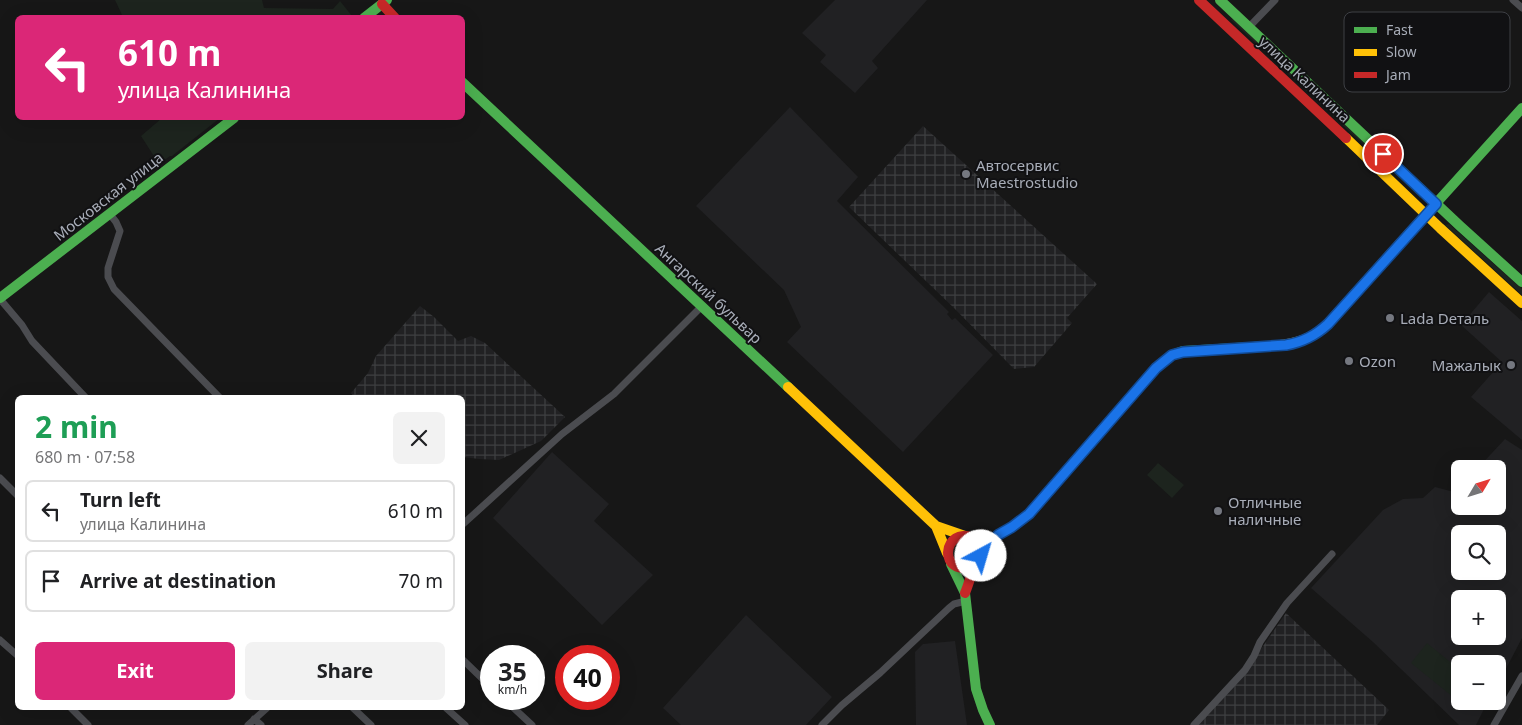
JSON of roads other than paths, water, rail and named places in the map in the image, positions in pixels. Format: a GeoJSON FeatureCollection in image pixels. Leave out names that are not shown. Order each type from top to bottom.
{"type":"FeatureCollection","features":[{"type":"Feature","properties":{"kind":"street","name":"улица Калинина"},"geometry":{"type":"LineString","coordinates":[[1200,0],[1449,238],[1522,303]]}},
{"type":"Feature","properties":{"kind":"street","name":"улица Калинина"},"geometry":{"type":"LineString","coordinates":[[1220,0],[1436,204],[1522,282]]}},
{"type":"Feature","properties":{"kind":"street"},"geometry":{"type":"LineString","coordinates":[[1249,27],[1275,0]]}},
{"type":"Feature","properties":{"kind":"street"},"geometry":{"type":"LineString","coordinates":[[1513,0],[1522,8]]}},
{"type":"Feature","properties":{"kind":"street"},"geometry":{"type":"LineString","coordinates":[[368,15],[385,2],[393,15]]}},
{"type":"Feature","properties":{"kind":"street"},"geometry":{"type":"LineString","coordinates":[[1218,17],[1228,8]]}},
{"type":"Feature","properties":{"kind":"street","name":"Ангарский бульвар"},"geometry":{"type":"LineString","coordinates":[[465,85],[936,526],[968,537]]}},
{"type":"Feature","properties":{"kind":"street"},"geometry":{"type":"LineString","coordinates":[[998,535],[955,539],[950,543],[949,558],[960,569],[971,568],[998,535],[1029,514],[1162,362],[1172,355],[1183,352],[1298,343],[1308,339],[1328,324],[1522,108]]}},
{"type":"Feature","properties":{"kind":"street","name":"Московская улица"},"geometry":{"type":"LineString","coordinates":[[0,299],[231,120]]}},
{"type":"Feature","properties":{"kind":"street"},"geometry":{"type":"LineString","coordinates":[[109,213],[120,231],[108,268],[108,277],[114,289],[217,395]]}},
{"type":"Feature","properties":{"kind":"street"},"geometry":{"type":"LineString","coordinates":[[0,299],[22,325],[32,341],[83,395]]}},
{"type":"Feature","properties":{"kind":"street"},"geometry":{"type":"LineString","coordinates":[[465,521],[562,434],[614,394],[701,307]]}},
{"type":"Feature","properties":{"kind":"street"},"geometry":{"type":"LineString","coordinates":[[0,478],[15,493]]}},
{"type":"Feature","properties":{"kind":"street","name":"Ангарский бульвар"},"geometry":{"type":"LineString","coordinates":[[936,526],[966,597]]}},
{"type":"Feature","properties":{"kind":"street"},"geometry":{"type":"LineString","coordinates":[[968,537],[979,545],[978,560],[966,597],[976,689],[990,725]]}},
{"type":"Feature","properties":{"kind":"street"},"geometry":{"type":"LineString","coordinates":[[1194,725],[1245,670],[1260,642],[1283,608],[1332,554]]}},
{"type":"Feature","properties":{"kind":"street"},"geometry":{"type":"LineString","coordinates":[[822,725],[948,608],[966,597]]}},
{"type":"Feature","properties":{"kind":"street"},"geometry":{"type":"LineString","coordinates":[[0,640],[15,653]]}},
{"type":"Feature","properties":{"kind":"street"},"geometry":{"type":"LineString","coordinates":[[465,662],[480,676]]}},
{"type":"Feature","properties":{"kind":"street"},"geometry":{"type":"LineString","coordinates":[[1494,725],[1522,676]]}},
{"type":"Feature","properties":{"kind":"street"},"geometry":{"type":"LineString","coordinates":[[73,710],[88,725]]}},
{"type":"Feature","properties":{"kind":"street"},"geometry":{"type":"LineString","coordinates":[[248,725],[264,710]]}},
{"type":"Feature","properties":{"kind":"street"},"geometry":{"type":"LineString","coordinates":[[355,710],[371,725]]}},
{"type":"Feature","properties":{"kind":"street"},"geometry":{"type":"LineString","coordinates":[[448,710],[465,725]]}},
{"type":"Feature","properties":{"kind":"street"},"geometry":{"type":"LineString","coordinates":[[516,710],[532,725]]}},
{"type":"Feature","properties":{"kind":"street"},"geometry":{"type":"LineString","coordinates":[[254,719],[261,725]]}},
{"type":"Feature","properties":{"kind":"place","name":"Автосервис Maestrostudio"},"geometry":{"type":"Point","coordinates":[966,174]}},
{"type":"Feature","properties":{"kind":"place","name":"Lada Dеталь"},"geometry":{"type":"Point","coordinates":[1390,318]}},
{"type":"Feature","properties":{"kind":"place","name":"Ozon"},"geometry":{"type":"Point","coordinates":[1349,361]}},
{"type":"Feature","properties":{"kind":"place","name":"Мажалык"},"geometry":{"type":"Point","coordinates":[1511,365]}},
{"type":"Feature","properties":{"kind":"place","name":"Отличные наличные"},"geometry":{"type":"Point","coordinates":[1218,511]}}]}
